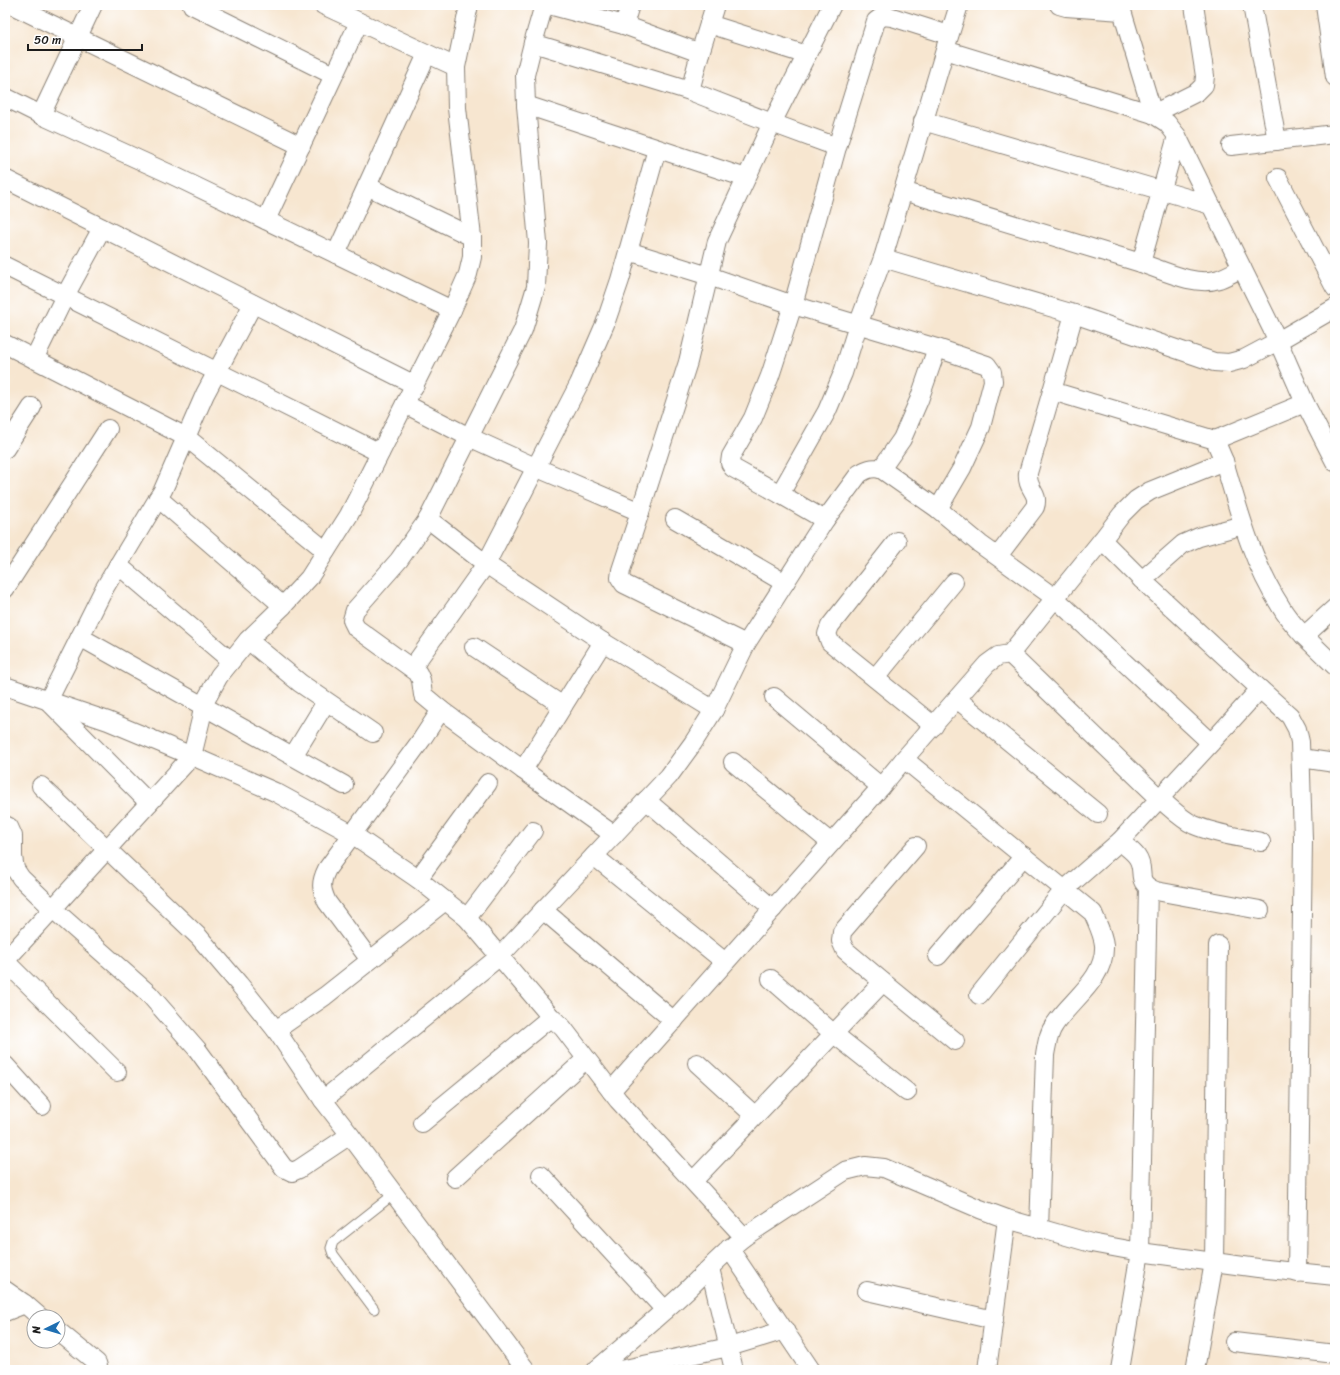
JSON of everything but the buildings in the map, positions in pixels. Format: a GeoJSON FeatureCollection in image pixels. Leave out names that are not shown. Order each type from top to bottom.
{"type":"FeatureCollection","features":[{"type":"Feature","properties":{"kind":"street"},"geometry":{"type":"LineString","coordinates":[[12,5],[301,146]]}},
{"type":"Feature","properties":{"kind":"street"},"geometry":{"type":"LineString","coordinates":[[41,115],[93,5]]}},
{"type":"Feature","properties":{"kind":"street"},"geometry":{"type":"LineString","coordinates":[[192,5],[334,75]]}},
{"type":"Feature","properties":{"kind":"street"},"geometry":{"type":"LineString","coordinates":[[323,5],[456,67]]}},
{"type":"Feature","properties":{"kind":"street"},"geometry":{"type":"LineString","coordinates":[[117,1072],[5,961],[192,756],[203,705],[219,676],[248,640],[283,606],[308,578],[349,515],[452,310],[468,274],[472,257],[472,237],[457,108],[456,67],[469,5]]}},
{"type":"Feature","properties":{"kind":"street"},"geometry":{"type":"LineString","coordinates":[[544,5],[525,75],[526,106],[538,243],[536,287],[523,330],[428,519],[399,560],[355,610],[352,620],[356,628],[418,673],[421,680],[423,695],[441,710],[614,835]]}},
{"type":"Feature","properties":{"kind":"street"},"geometry":{"type":"LineString","coordinates":[[549,5],[624,25],[700,53]]}},
{"type":"Feature","properties":{"kind":"street"},"geometry":{"type":"LineString","coordinates":[[624,25],[630,5]]}},
{"type":"Feature","properties":{"kind":"street"},"geometry":{"type":"LineString","coordinates":[[690,91],[715,5]]}},
{"type":"Feature","properties":{"kind":"street"},"geometry":{"type":"LineString","coordinates":[[746,644],[624,584],[620,578],[621,570],[688,362],[717,241],[772,123],[831,5]]}},
{"type":"Feature","properties":{"kind":"street"},"geometry":{"type":"LineString","coordinates":[[780,494],[827,411],[843,373],[858,325],[883,258],[959,5]]}},
{"type":"Feature","properties":{"kind":"street"},"geometry":{"type":"LineString","coordinates":[[1153,114],[1197,92],[1204,85],[1205,76],[1194,5]]}},
{"type":"Feature","properties":{"kind":"street"},"geometry":{"type":"LineString","coordinates":[[1252,5],[1277,141]]}},
{"type":"Feature","properties":{"kind":"street"},"geometry":{"type":"LineString","coordinates":[[1324,5],[1335,77]]}},
{"type":"Feature","properties":{"kind":"street"},"geometry":{"type":"LineString","coordinates":[[1064,6],[1128,8],[1153,114]]}},
{"type":"Feature","properties":{"kind":"street"},"geometry":{"type":"LineString","coordinates":[[825,520],[734,468],[730,463],[731,456],[753,418],[767,383],[793,305],[837,147],[876,21],[883,16],[892,17],[947,43],[1153,114],[1167,123],[1177,136],[1278,341],[1305,403],[1335,462]]}},
{"type":"Feature","properties":{"kind":"street"},"geometry":{"type":"LineString","coordinates":[[266,220],[359,22]]}},
{"type":"Feature","properties":{"kind":"street"},"geometry":{"type":"LineString","coordinates":[[709,24],[807,55]]}},
{"type":"Feature","properties":{"kind":"street"},"geometry":{"type":"LineString","coordinates":[[533,43],[690,91],[837,147]]}},
{"type":"Feature","properties":{"kind":"street"},"geometry":{"type":"LineString","coordinates":[[336,254],[427,54]]}},
{"type":"Feature","properties":{"kind":"street"},"geometry":{"type":"LineString","coordinates":[[5,97],[168,173],[452,310]]}},
{"type":"Feature","properties":{"kind":"street"},"geometry":{"type":"LineString","coordinates":[[526,106],[746,178]]}},
{"type":"Feature","properties":{"kind":"street"},"geometry":{"type":"LineString","coordinates":[[924,121],[1210,205]]}},
{"type":"Feature","properties":{"kind":"street"},"geometry":{"type":"LineString","coordinates":[[1231,146],[1335,134]]}},
{"type":"Feature","properties":{"kind":"street"},"geometry":{"type":"LineString","coordinates":[[1141,263],[1177,136]]}},
{"type":"Feature","properties":{"kind":"street"},"geometry":{"type":"LineString","coordinates":[[412,668],[486,564],[579,384],[599,337],[620,280],[657,149]]}},
{"type":"Feature","properties":{"kind":"street"},"geometry":{"type":"LineString","coordinates":[[1278,178],[1335,288]]}},
{"type":"Feature","properties":{"kind":"street"},"geometry":{"type":"LineString","coordinates":[[5,179],[415,385]]}},
{"type":"Feature","properties":{"kind":"street"},"geometry":{"type":"LineString","coordinates":[[367,186],[472,237]]}},
{"type":"Feature","properties":{"kind":"street"},"geometry":{"type":"LineString","coordinates":[[903,191],[1141,263],[1180,277],[1201,281],[1218,279],[1242,268]]}},
{"type":"Feature","properties":{"kind":"street"},"geometry":{"type":"LineString","coordinates":[[34,359],[65,296],[102,228]]}},
{"type":"Feature","properties":{"kind":"street"},"geometry":{"type":"LineString","coordinates":[[628,251],[709,276],[793,305],[937,348],[987,365],[992,372],[993,381],[981,428],[962,468],[938,509]]}},
{"type":"Feature","properties":{"kind":"street"},"geometry":{"type":"LineString","coordinates":[[883,258],[1074,314],[1214,362],[1230,364],[1244,359],[1278,341],[1335,308]]}},
{"type":"Feature","properties":{"kind":"street"},"geometry":{"type":"LineString","coordinates":[[5,266],[380,453]]}},
{"type":"Feature","properties":{"kind":"street"},"geometry":{"type":"LineString","coordinates":[[48,701],[104,589],[163,490],[205,394],[253,304]]}},
{"type":"Feature","properties":{"kind":"street"},"geometry":{"type":"LineString","coordinates":[[998,556],[1037,501],[1036,495],[1027,481],[1028,473],[1074,314]]}},
{"type":"Feature","properties":{"kind":"street"},"geometry":{"type":"LineString","coordinates":[[5,344],[186,437],[326,550]]}},
{"type":"Feature","properties":{"kind":"street"},"geometry":{"type":"LineString","coordinates":[[882,469],[902,439],[919,400],[937,348]]}},
{"type":"Feature","properties":{"kind":"street"},"geometry":{"type":"LineString","coordinates":[[1052,391],[1215,440],[1305,403]]}},
{"type":"Feature","properties":{"kind":"street"},"geometry":{"type":"LineString","coordinates":[[405,404],[469,437],[640,512]]}},
{"type":"Feature","properties":{"kind":"street"},"geometry":{"type":"LineString","coordinates":[[5,449],[32,407]]}},
{"type":"Feature","properties":{"kind":"street"},"geometry":{"type":"LineString","coordinates":[[5,589],[108,429]]}},
{"type":"Feature","properties":{"kind":"street"},"geometry":{"type":"LineString","coordinates":[[1215,440],[1224,461],[1243,525],[1259,568],[1281,609],[1304,636],[1335,666]]}},
{"type":"Feature","properties":{"kind":"street"},"geometry":{"type":"LineString","coordinates":[[611,1091],[881,787],[987,664],[998,656],[1010,654],[1122,514],[1136,500],[1150,490],[1224,461]]}},
{"type":"Feature","properties":{"kind":"street"},"geometry":{"type":"LineString","coordinates":[[323,1100],[500,956],[669,776],[693,743],[714,710],[746,644],[825,520],[859,474],[873,467],[882,469],[938,509],[1055,598],[1211,744]]}},
{"type":"Feature","properties":{"kind":"street"},"geometry":{"type":"LineString","coordinates":[[158,498],[283,606]]}},
{"type":"Feature","properties":{"kind":"street"},"geometry":{"type":"LineString","coordinates":[[428,519],[486,564],[603,642],[714,710]]}},
{"type":"Feature","properties":{"kind":"street"},"geometry":{"type":"LineString","coordinates":[[675,519],[785,583]]}},
{"type":"Feature","properties":{"kind":"street"},"geometry":{"type":"LineString","coordinates":[[1142,580],[1184,544],[1199,537],[1243,525]]}},
{"type":"Feature","properties":{"kind":"street"},"geometry":{"type":"LineString","coordinates":[[1102,540],[1142,580],[1290,716],[1297,729],[1300,742],[1303,839],[1297,1273]]}},
{"type":"Feature","properties":{"kind":"street"},"geometry":{"type":"LineString","coordinates":[[897,541],[830,626],[827,634],[830,642],[934,726]]}},
{"type":"Feature","properties":{"kind":"street"},"geometry":{"type":"LineString","coordinates":[[118,565],[231,661]]}},
{"type":"Feature","properties":{"kind":"street"},"geometry":{"type":"LineString","coordinates":[[875,678],[954,582]]}},
{"type":"Feature","properties":{"kind":"street"},"geometry":{"type":"LineString","coordinates":[[1304,636],[1335,608]]}},
{"type":"Feature","properties":{"kind":"street"},"geometry":{"type":"LineString","coordinates":[[80,637],[344,785]]}},
{"type":"Feature","properties":{"kind":"street"},"geometry":{"type":"LineString","coordinates":[[248,640],[300,683],[373,733]]}},
{"type":"Feature","properties":{"kind":"street"},"geometry":{"type":"LineString","coordinates":[[523,770],[603,642]]}},
{"type":"Feature","properties":{"kind":"street"},"geometry":{"type":"LineString","coordinates":[[474,647],[563,706]]}},
{"type":"Feature","properties":{"kind":"street"},"geometry":{"type":"LineString","coordinates":[[1010,654],[1160,799],[1180,816],[1194,825],[1206,830],[1261,842]]}},
{"type":"Feature","properties":{"kind":"street"},"geometry":{"type":"LineString","coordinates":[[5,686],[108,721],[275,792],[352,834],[418,879],[468,918],[551,1017],[563,1028],[618,1100],[744,1237]]}},
{"type":"Feature","properties":{"kind":"street"},"geometry":{"type":"LineString","coordinates":[[979,995],[1064,890],[1120,841],[1211,744],[1260,689]]}},
{"type":"Feature","properties":{"kind":"street"},"geometry":{"type":"LineString","coordinates":[[774,697],[881,787]]}},
{"type":"Feature","properties":{"kind":"street"},"geometry":{"type":"LineString","coordinates":[[957,699],[1098,814]]}},
{"type":"Feature","properties":{"kind":"street"},"geometry":{"type":"LineString","coordinates":[[48,701],[149,802]]}},
{"type":"Feature","properties":{"kind":"street"},"geometry":{"type":"LineString","coordinates":[[293,756],[326,702]]}},
{"type":"Feature","properties":{"kind":"street"},"geometry":{"type":"LineString","coordinates":[[370,960],[327,902],[322,892],[322,879],[327,869],[422,739],[441,710]]}},
{"type":"Feature","properties":{"kind":"street"},"geometry":{"type":"LineString","coordinates":[[1300,758],[1335,763]]}},
{"type":"Feature","properties":{"kind":"street"},"geometry":{"type":"LineString","coordinates":[[904,759],[1093,913],[1100,928],[1104,944],[1103,958],[1097,974],[1055,1024],[1048,1038],[1045,1055],[1039,1229]]}},
{"type":"Feature","properties":{"kind":"street"},"geometry":{"type":"LineString","coordinates":[[733,762],[831,843]]}},
{"type":"Feature","properties":{"kind":"street"},"geometry":{"type":"LineString","coordinates":[[418,879],[488,783]]}},
{"type":"Feature","properties":{"kind":"street"},"geometry":{"type":"LineString","coordinates":[[41,786],[199,937],[239,984],[276,1030],[323,1100],[526,1370]]}},
{"type":"Feature","properties":{"kind":"street"},"geometry":{"type":"LineString","coordinates":[[646,800],[772,909]]}},
{"type":"Feature","properties":{"kind":"street"},"geometry":{"type":"LineString","coordinates":[[5,825],[9,827],[13,836],[13,857],[15,869],[21,878],[53,909],[149,994],[198,1049],[284,1168],[292,1172],[300,1170],[350,1135]]}},
{"type":"Feature","properties":{"kind":"street"},"geometry":{"type":"LineString","coordinates":[[468,918],[533,831]]}},
{"type":"Feature","properties":{"kind":"street"},"geometry":{"type":"LineString","coordinates":[[1120,841],[1137,857],[1141,874],[1148,887],[1156,890],[1260,910]]}},
{"type":"Feature","properties":{"kind":"street"},"geometry":{"type":"LineString","coordinates":[[916,846],[842,932],[841,941],[845,950],[955,1042]]}},
{"type":"Feature","properties":{"kind":"street"},"geometry":{"type":"LineString","coordinates":[[594,856],[725,962]]}},
{"type":"Feature","properties":{"kind":"street"},"geometry":{"type":"LineString","coordinates":[[938,956],[1024,856]]}},
{"type":"Feature","properties":{"kind":"street"},"geometry":{"type":"LineString","coordinates":[[1120,1370],[1140,1252],[1148,887]]}},
{"type":"Feature","properties":{"kind":"street"},"geometry":{"type":"LineString","coordinates":[[276,1030],[325,996],[445,901]]}},
{"type":"Feature","properties":{"kind":"street"},"geometry":{"type":"LineString","coordinates":[[543,910],[674,1020]]}},
{"type":"Feature","properties":{"kind":"street"},"geometry":{"type":"LineString","coordinates":[[1195,1370],[1214,1262],[1218,945]]}},
{"type":"Feature","properties":{"kind":"street"},"geometry":{"type":"LineString","coordinates":[[771,979],[834,1034],[907,1092]]}},
{"type":"Feature","properties":{"kind":"street"},"geometry":{"type":"LineString","coordinates":[[693,1181],[883,982]]}},
{"type":"Feature","properties":{"kind":"street"},"geometry":{"type":"LineString","coordinates":[[422,1123],[551,1017]]}},
{"type":"Feature","properties":{"kind":"street"},"geometry":{"type":"LineString","coordinates":[[455,1178],[586,1059]]}},
{"type":"Feature","properties":{"kind":"street"},"geometry":{"type":"LineString","coordinates":[[696,1063],[755,1116]]}},
{"type":"Feature","properties":{"kind":"street"},"geometry":{"type":"LineString","coordinates":[[5,1065],[42,1106]]}},
{"type":"Feature","properties":{"kind":"street"},"geometry":{"type":"LineString","coordinates":[[596,1370],[665,1310],[729,1248],[845,1171],[865,1166],[884,1168],[1007,1219],[1091,1243],[1140,1252],[1297,1273],[1335,1276]]}},
{"type":"Feature","properties":{"kind":"street"},"geometry":{"type":"LineString","coordinates":[[541,1175],[665,1310]]}},
{"type":"Feature","properties":{"kind":"street"},"geometry":{"type":"LineString","coordinates":[[987,1370],[1007,1219]]}},
{"type":"Feature","properties":{"kind":"street"},"geometry":{"type":"LineString","coordinates":[[729,1248],[811,1370]]}},
{"type":"Feature","properties":{"kind":"street"},"geometry":{"type":"LineString","coordinates":[[710,1268],[734,1370]]}},
{"type":"Feature","properties":{"kind":"street"},"geometry":{"type":"LineString","coordinates":[[5,1290],[31,1309]]}},
{"type":"Feature","properties":{"kind":"street"},"geometry":{"type":"LineString","coordinates":[[867,1291],[994,1320]]}},
{"type":"Feature","properties":{"kind":"street"},"geometry":{"type":"LineString","coordinates":[[5,1312],[25,1304]]}},
{"type":"Feature","properties":{"kind":"street"},"geometry":{"type":"LineString","coordinates":[[620,1370],[728,1348],[785,1330]]}},
{"type":"Feature","properties":{"kind":"street"},"geometry":{"type":"LineString","coordinates":[[66,1338],[97,1363],[99,1370]]}},
{"type":"Feature","properties":{"kind":"street"},"geometry":{"type":"LineString","coordinates":[[1234,1342],[1335,1354]]}},
{"type":"Feature","properties":{"kind":"lane"},"geometry":{"type":"LineString","coordinates":[[374,1309],[333,1254],[331,1248],[333,1242],[394,1194]]}}]}
